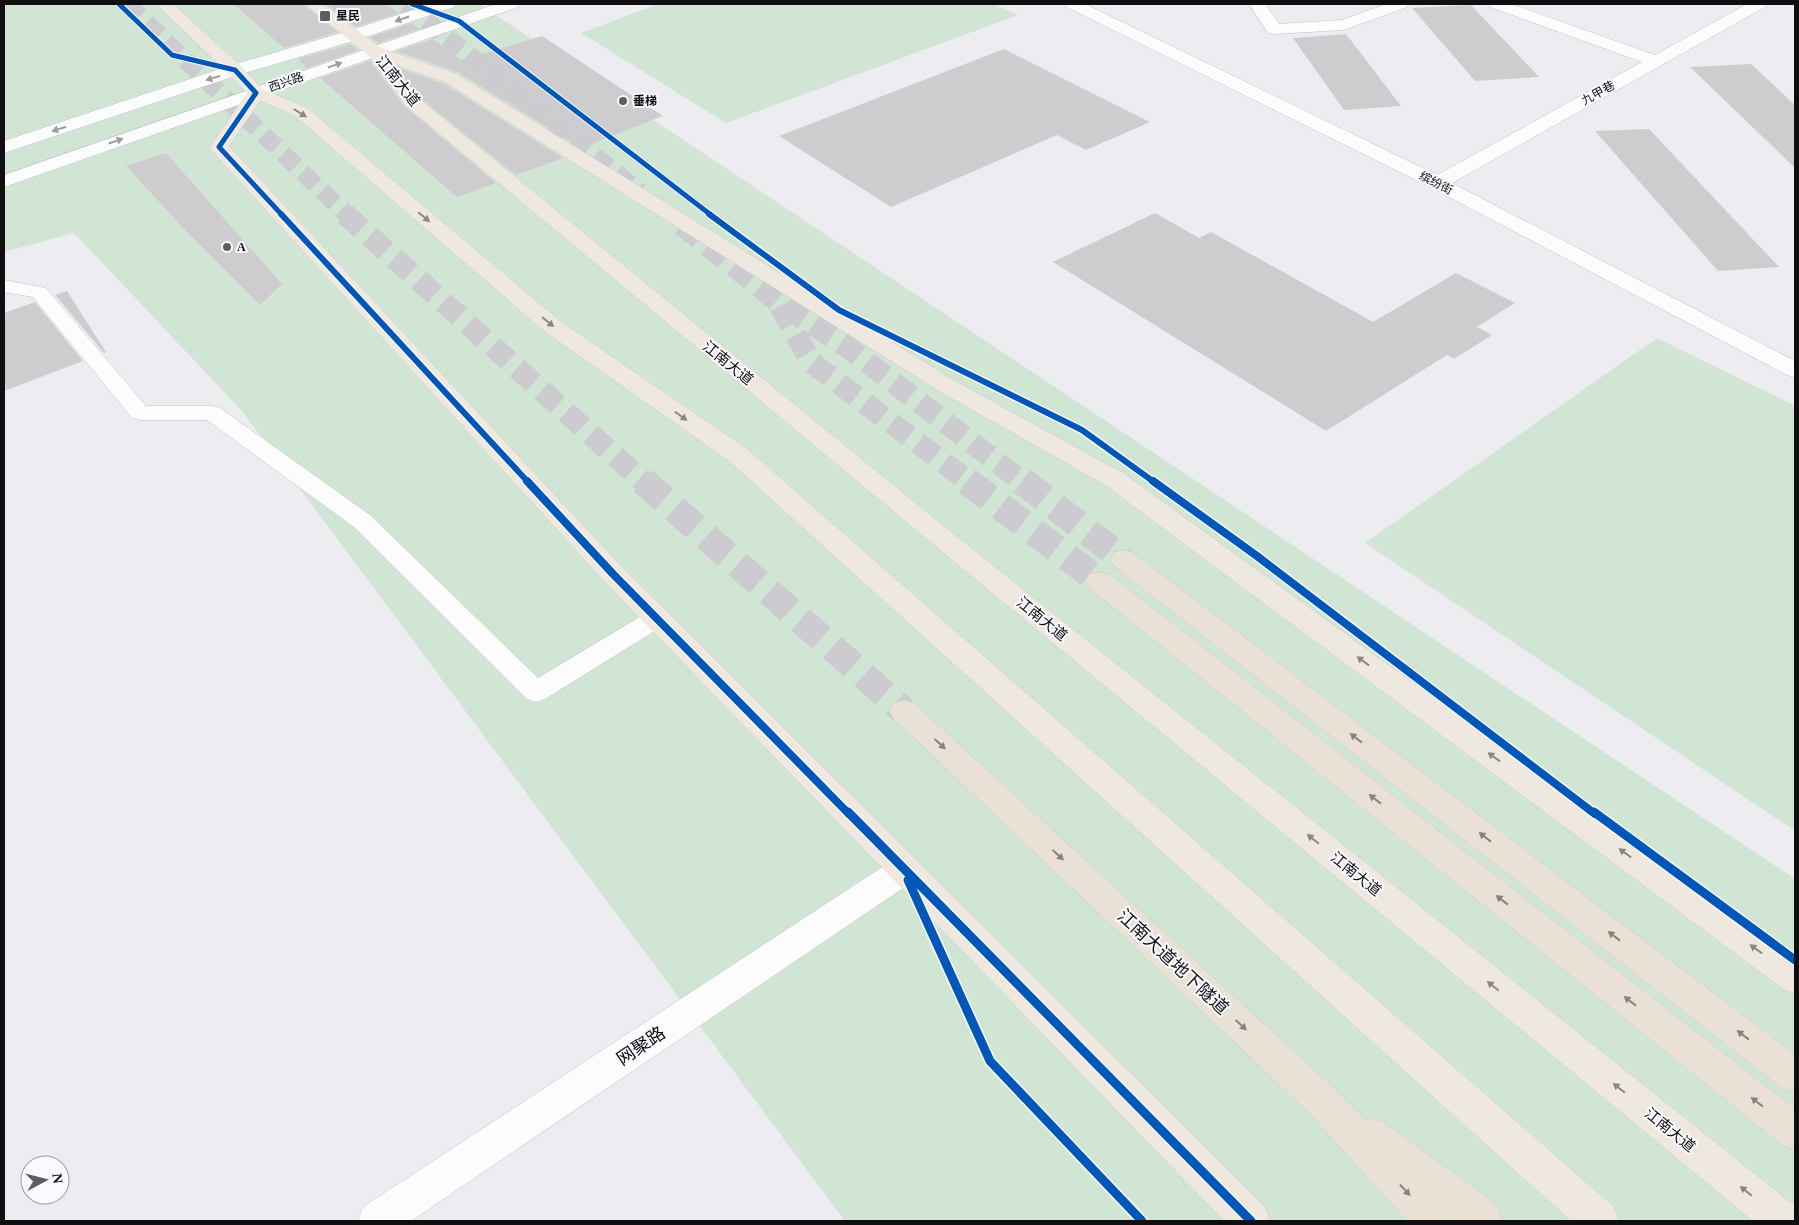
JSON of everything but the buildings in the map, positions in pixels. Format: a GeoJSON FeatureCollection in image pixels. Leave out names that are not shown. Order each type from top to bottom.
{"type":"FeatureCollection","features":[{"type":"Feature","properties":{"kind":"highway"},"geometry":{"type":"LineString","coordinates":[[1123,559],[1795,1076]]}},
{"type":"Feature","properties":{"kind":"highway"},"geometry":{"type":"LineString","coordinates":[[1099,581],[1795,1132]]}},
{"type":"Feature","properties":{"kind":"highway","name":"江南大道地下隧道"},"geometry":{"type":"LineString","coordinates":[[904,711],[1321,1100],[1433,1221]]}},
{"type":"Feature","properties":{"kind":"highway"},"geometry":{"type":"LineString","coordinates":[[1321,1100],[1484,1221]]}},
{"type":"Feature","properties":{"kind":"main road"},"geometry":{"type":"LineString","coordinates":[[164,4],[235,70],[256,93],[300,111],[552,326],[738,455],[1600,1221]]}},
{"type":"Feature","properties":{"kind":"main road","name":"江南大道"},"geometry":{"type":"LineString","coordinates":[[313,4],[364,43],[411,101],[931,529],[1783,1221]]}},
{"type":"Feature","properties":{"kind":"main road"},"geometry":{"type":"LineString","coordinates":[[364,43],[451,78],[947,386],[1114,479],[1795,978]]}},
{"type":"Feature","properties":{"kind":"main road"},"geometry":{"type":"LineString","coordinates":[[256,93],[218,147],[606,567],[1251,1221]]}},
{"type":"Feature","properties":{"kind":"street","name":"西兴路"},"geometry":{"type":"LineString","coordinates":[[4,181],[256,93],[448,4]]}},
{"type":"Feature","properties":{"kind":"street","name":"西兴路"},"geometry":{"type":"LineString","coordinates":[[4,147],[235,70],[459,21],[512,4]]}},
{"type":"Feature","properties":{"kind":"street","name":"缤纷街"},"geometry":{"type":"LineString","coordinates":[[1073,4],[1437,183],[1795,370]]}},
{"type":"Feature","properties":{"kind":"street"},"geometry":{"type":"LineString","coordinates":[[1258,4],[1274,29],[1344,25],[1401,4]]}},
{"type":"Feature","properties":{"kind":"street"},"geometry":{"type":"LineString","coordinates":[[1496,4],[1655,61]]}},
{"type":"Feature","properties":{"kind":"street","name":"九甲巷"},"geometry":{"type":"LineString","coordinates":[[1437,183],[1759,4]]}},
{"type":"Feature","properties":{"kind":"street","name":"网聚路"},"geometry":{"type":"LineString","coordinates":[[377,1221],[904,870]]}},
{"type":"Feature","properties":{"kind":"lane"},"geometry":{"type":"LineString","coordinates":[[4,286],[38,292],[140,414],[212,413],[362,521],[536,692],[656,618]]}},
{"type":"Feature","properties":{"kind":"green space"},"geometry":{"type":"Polygon","coordinates":[[[4,4],[479,4],[1795,879],[1795,1221],[845,1221],[242,411],[74,233],[4,252],[4,4]]]}},
{"type":"Feature","properties":{"kind":"green space"},"geometry":{"type":"Polygon","coordinates":[[[658,4],[993,4],[1018,15],[726,123],[581,33],[658,4]]]}},
{"type":"Feature","properties":{"kind":"green space"},"geometry":{"type":"Polygon","coordinates":[[[1657,338],[1795,406],[1795,831],[1365,543],[1657,338]]]}},
{"type":"Feature","properties":{"kind":"tunnel"},"geometry":{"type":"LineString","coordinates":[[127,4],[347,215]]}},
{"type":"Feature","properties":{"kind":"tunnel"},"geometry":{"type":"LineString","coordinates":[[405,4],[640,192]]}},
{"type":"Feature","properties":{"kind":"tunnel"},"geometry":{"type":"LineString","coordinates":[[345,214],[644,482]]}},
{"type":"Feature","properties":{"kind":"tunnel"},"geometry":{"type":"LineString","coordinates":[[682,225],[777,301],[850,349],[1023,482]]}},
{"type":"Feature","properties":{"kind":"tunnel"},"geometry":{"type":"LineString","coordinates":[[780,306],[811,362],[969,482]]}},
{"type":"Feature","properties":{"kind":"tunnel"},"geometry":{"type":"LineString","coordinates":[[643,481],[904,711]]}},
{"type":"Feature","properties":{"kind":"tunnel"},"geometry":{"type":"LineString","coordinates":[[967,481],[1099,581]]}},
{"type":"Feature","properties":{"kind":"tunnel"},"geometry":{"type":"LineString","coordinates":[[1022,481],[1123,559]]}},
{"type":"Feature","properties":{"kind":"cycle path"},"geometry":{"type":"LineString","coordinates":[[119,4],[172,55],[235,70],[256,93],[219,147],[613,574],[1251,1221]]}},
{"type":"Feature","properties":{"kind":"cycle path"},"geometry":{"type":"LineString","coordinates":[[412,4],[459,21],[698,206],[839,310],[1082,430],[1257,556],[1627,838],[1795,960]]}},
{"type":"Feature","properties":{"kind":"cycle path"},"geometry":{"type":"LineString","coordinates":[[908,880],[990,1061],[1142,1221]]}},
{"type":"Feature","properties":{"kind":"place","name":"星民"},"geometry":{"type":"Point","coordinates":[325,16]}},
{"type":"Feature","properties":{"kind":"place","name":"垂梯"},"geometry":{"type":"Point","coordinates":[623,101]}},
{"type":"Feature","properties":{"kind":"place","name":"A"},"geometry":{"type":"Point","coordinates":[227,247]}}]}
